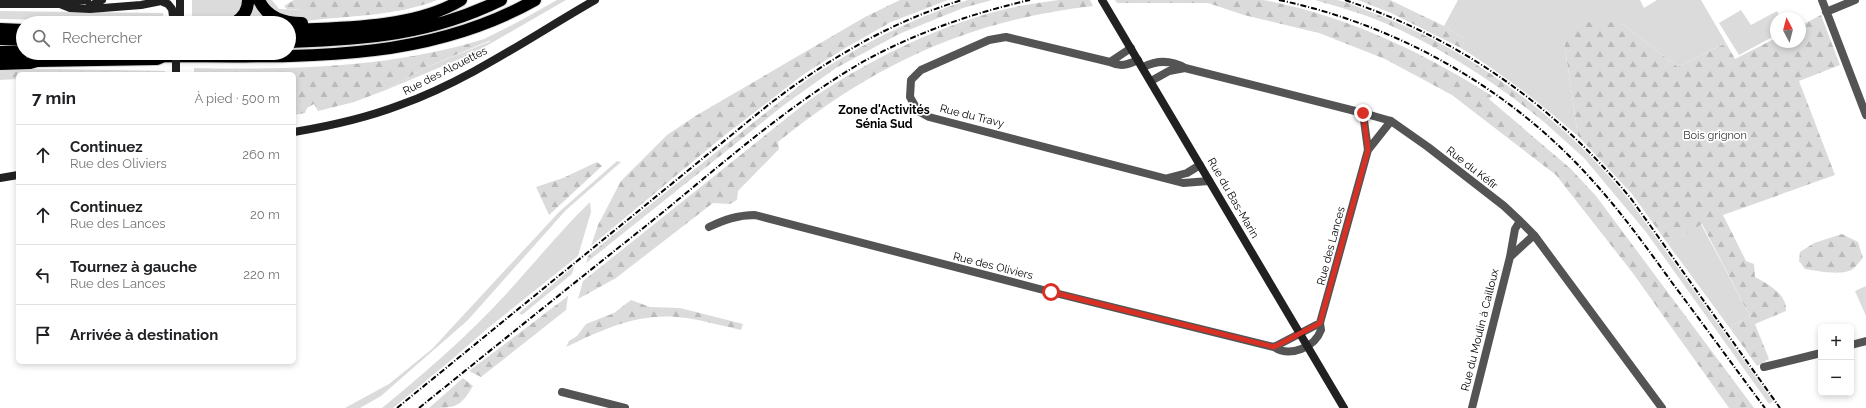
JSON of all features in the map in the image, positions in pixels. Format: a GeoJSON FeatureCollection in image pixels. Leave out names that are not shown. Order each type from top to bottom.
{"type":"FeatureCollection","features":[{"type":"Feature","properties":{"kind":"highway"},"geometry":{"type":"LineString","coordinates":[[242,16],[246,11],[248,0]]}},
{"type":"Feature","properties":{"kind":"highway"},"geometry":{"type":"LineString","coordinates":[[259,0],[269,14],[273,16]]}},
{"type":"Feature","properties":{"kind":"highway"},"geometry":{"type":"LineString","coordinates":[[296,30],[373,24],[413,18],[438,11],[461,0]]}},
{"type":"Feature","properties":{"kind":"highway"},"geometry":{"type":"LineString","coordinates":[[296,42],[359,39],[401,33],[430,27],[477,12],[500,0]]}},
{"type":"Feature","properties":{"kind":"highway"},"geometry":{"type":"LineString","coordinates":[[296,55],[319,55],[384,50],[431,40],[472,28],[521,8],[535,0]]}},
{"type":"Feature","properties":{"kind":"highway"},"geometry":{"type":"LineString","coordinates":[[296,22],[320,24],[327,28]]}},
{"type":"Feature","properties":{"kind":"highway"},"geometry":{"type":"LineString","coordinates":[[0,29],[16,30]]}},
{"type":"Feature","properties":{"kind":"highway"},"geometry":{"type":"LineString","coordinates":[[0,40],[16,40]]}},
{"type":"Feature","properties":{"kind":"highway"},"geometry":{"type":"LineString","coordinates":[[0,52],[16,52]]}},
{"type":"Feature","properties":{"kind":"highway"},"geometry":{"type":"LineString","coordinates":[[0,60],[97,60]]}},
{"type":"Feature","properties":{"kind":"highway"},"geometry":{"type":"LineString","coordinates":[[0,64],[30,63],[37,61]]}},
{"type":"Feature","properties":{"kind":"main road"},"geometry":{"type":"LineString","coordinates":[[0,4],[60,4],[70,8],[102,0]]}},
{"type":"Feature","properties":{"kind":"main road"},"geometry":{"type":"LineString","coordinates":[[172,0],[176,16]]}},
{"type":"Feature","properties":{"kind":"main road"},"geometry":{"type":"LineString","coordinates":[[176,16],[180,0]]}},
{"type":"Feature","properties":{"kind":"main road","name":"Rue des Alouettes"},"geometry":{"type":"LineString","coordinates":[[296,132],[363,117],[401,105],[448,84],[487,63],[595,0]]}},
{"type":"Feature","properties":{"kind":"main road"},"geometry":{"type":"LineString","coordinates":[[86,4],[135,6],[161,1],[168,4],[175,16]]}},
{"type":"Feature","properties":{"kind":"main road","name":"Rue du Bas-Marin"},"geometry":{"type":"LineString","coordinates":[[1104,2],[1344,408]]}},
{"type":"Feature","properties":{"kind":"main road"},"geometry":{"type":"LineString","coordinates":[[169,60],[175,72]]}},
{"type":"Feature","properties":{"kind":"main road"},"geometry":{"type":"LineString","coordinates":[[0,178],[16,175]]}},
{"type":"Feature","properties":{"kind":"street"},"geometry":{"type":"LineString","coordinates":[[1822,0],[1866,115]]}},
{"type":"Feature","properties":{"kind":"street"},"geometry":{"type":"LineString","coordinates":[[1826,12],[1855,0]]}},
{"type":"Feature","properties":{"kind":"street","name":"Rue du Travy"},"geometry":{"type":"LineString","coordinates":[[1140,63],[1122,66],[1006,37],[988,40],[921,70],[911,80],[910,97],[918,111],[929,117],[1183,183],[1209,181]]}},
{"type":"Feature","properties":{"kind":"street"},"geometry":{"type":"LineString","coordinates":[[1110,62],[1131,48]]}},
{"type":"Feature","properties":{"kind":"street","name":"Rue du Kéfir"},"geometry":{"type":"LineString","coordinates":[[1140,63],[1175,63],[1185,68],[1391,121],[1428,147],[1504,206],[1534,235],[1662,408]]}},
{"type":"Feature","properties":{"kind":"street","name":"Rue du Kéfir"},"geometry":{"type":"LineString","coordinates":[[1150,81],[1169,71],[1185,68]]}},
{"type":"Feature","properties":{"kind":"street","name":"Rue des Lances"},"geometry":{"type":"LineString","coordinates":[[1363,113],[1368,150]]}},
{"type":"Feature","properties":{"kind":"street","name":"Rue des Lances"},"geometry":{"type":"LineString","coordinates":[[1308,348],[1320,334],[1320,323],[1368,150],[1391,121]]}},
{"type":"Feature","properties":{"kind":"street","name":"Rue du Travy"},"geometry":{"type":"LineString","coordinates":[[1167,178],[1187,173],[1200,164]]}},
{"type":"Feature","properties":{"kind":"street","name":"Rue des Oliviers"},"geometry":{"type":"LineString","coordinates":[[708,227],[725,219],[740,215],[755,216],[1285,351],[1308,348]]}},
{"type":"Feature","properties":{"kind":"street","name":"Rue du Moulin à Cailloux"},"geometry":{"type":"LineString","coordinates":[[1472,408],[1510,257],[1515,229],[1520,221]]}},
{"type":"Feature","properties":{"kind":"street","name":"Rue du Moulin à Cailloux"},"geometry":{"type":"LineString","coordinates":[[1510,257],[1534,235]]}},
{"type":"Feature","properties":{"kind":"street"},"geometry":{"type":"LineString","coordinates":[[1274,347],[1320,323]]}},
{"type":"Feature","properties":{"kind":"street"},"geometry":{"type":"LineString","coordinates":[[1854,344],[1866,341]]}},
{"type":"Feature","properties":{"kind":"street"},"geometry":{"type":"LineString","coordinates":[[1764,367],[1818,354]]}},
{"type":"Feature","properties":{"kind":"street"},"geometry":{"type":"LineString","coordinates":[[562,392],[625,408]]}},
{"type":"Feature","properties":{"kind":"green space"},"geometry":{"type":"Polygon","coordinates":[[[192,0],[244,0],[242,7],[236,16],[192,16],[192,0]]]}},
{"type":"Feature","properties":{"kind":"green space"},"geometry":{"type":"Polygon","coordinates":[[[262,0],[272,0],[279,9],[302,10],[314,13],[314,20],[296,21],[296,16],[282,16],[262,0]]]}},
{"type":"Feature","properties":{"kind":"green space"},"geometry":{"type":"Polygon","coordinates":[[[294,0],[437,0],[408,9],[392,12],[314,20],[313,13],[302,10],[287,9],[284,6],[294,0]]]}},
{"type":"Feature","properties":{"kind":"green space"},"geometry":{"type":"Polygon","coordinates":[[[557,0],[566,0],[474,53],[386,90],[427,67],[491,41],[484,39],[557,0]]]}},
{"type":"Feature","properties":{"kind":"green space"},"geometry":{"type":"Polygon","coordinates":[[[900,0],[948,0],[891,22],[804,74],[725,135],[591,246],[598,225],[621,181],[667,135],[697,115],[865,17],[900,0]]]}},
{"type":"Feature","properties":{"kind":"green space"},"geometry":{"type":"Polygon","coordinates":[[[968,0],[992,0],[963,8],[899,34],[836,68],[784,105],[586,263],[588,256],[641,212],[808,79],[846,55],[885,34],[947,7],[968,0]]]}},
{"type":"Feature","properties":{"kind":"green space"},"geometry":{"type":"Polygon","coordinates":[[[1059,0],[1090,0],[1093,6],[1005,22],[964,35],[925,50],[887,68],[814,114],[778,142],[779,149],[738,191],[737,200],[730,204],[713,203],[616,278],[578,299],[583,281],[808,101],[829,87],[897,49],[945,28],[969,19],[1002,10],[1059,0]]]}},
{"type":"Feature","properties":{"kind":"green space"},"geometry":{"type":"Polygon","coordinates":[[[1115,0],[1263,0],[1293,7],[1353,25],[1382,37],[1411,50],[1492,96],[1489,99],[1571,169],[1596,196],[1754,408],[1729,408],[1632,272],[1556,175],[1452,95],[1385,59],[1319,33],[1244,15],[1208,3],[1117,3],[1115,0]]]}},
{"type":"Feature","properties":{"kind":"green space"},"geometry":{"type":"Polygon","coordinates":[[[1315,0],[1337,0],[1345,2],[1419,32],[1487,71],[1549,118],[1544,122],[1488,80],[1429,44],[1369,17],[1315,0]]]}},
{"type":"Feature","properties":{"kind":"green space"},"geometry":{"type":"Polygon","coordinates":[[[1358,0],[1390,0],[1444,26],[1465,39],[1461,48],[1391,13],[1358,0]]]}},
{"type":"Feature","properties":{"kind":"green space"},"geometry":{"type":"Polygon","coordinates":[[[1458,0],[1640,0],[1644,8],[1657,0],[1701,0],[1726,43],[1678,67],[1620,22],[1564,41],[1578,136],[1550,112],[1492,68],[1461,48],[1465,39],[1444,26],[1458,0]]]}},
{"type":"Feature","properties":{"kind":"green space"},"geometry":{"type":"Polygon","coordinates":[[[253,3],[256,3],[270,16],[245,16],[253,3]]]}},
{"type":"Feature","properties":{"kind":"green space"},"geometry":{"type":"Polygon","coordinates":[[[1741,10],[1751,25],[1770,15],[1770,38],[1739,55],[1719,23],[1741,10]]]}},
{"type":"Feature","properties":{"kind":"green space"},"geometry":{"type":"Polygon","coordinates":[[[0,11],[163,13],[163,16],[16,16],[16,19],[0,19],[0,11]]]}},
{"type":"Feature","properties":{"kind":"green space","name":"Bois grignon"},"geometry":{"type":"Polygon","coordinates":[[[1821,15],[1840,65],[1799,81],[1835,175],[1723,215],[1746,261],[1754,264],[1755,277],[1776,290],[1785,305],[1786,311],[1755,324],[1769,359],[1757,366],[1732,331],[1731,326],[1750,316],[1702,224],[1668,244],[1632,194],[1578,136],[1564,41],[1584,22],[1620,22],[1678,67],[1726,43],[1735,59],[1770,41],[1770,48],[1806,48],[1806,23],[1821,15]]]}},
{"type":"Feature","properties":{"kind":"green space"},"geometry":{"type":"Polygon","coordinates":[[[484,39],[491,40],[427,67],[386,90],[354,102],[318,111],[314,104],[307,108],[305,113],[296,115],[296,72],[194,72],[194,68],[231,69],[340,65],[413,56],[449,49],[484,39]]]}},
{"type":"Feature","properties":{"kind":"green space"},"geometry":{"type":"Polygon","coordinates":[[[0,68],[165,71],[16,72],[16,79],[0,80],[0,68]]]}},
{"type":"Feature","properties":{"kind":"green space"},"geometry":{"type":"Polygon","coordinates":[[[1549,118],[1591,157],[1630,201],[1773,401],[1769,404],[1646,232],[1584,158],[1544,122],[1549,118]]]}},
{"type":"Feature","properties":{"kind":"green space"},"geometry":{"type":"Polygon","coordinates":[[[617,161],[621,162],[566,210],[468,320],[381,396],[360,408],[345,408],[389,384],[432,349],[559,212],[617,161]]]}},
{"type":"Feature","properties":{"kind":"green space"},"geometry":{"type":"Polygon","coordinates":[[[597,162],[602,166],[549,215],[536,187],[563,178],[597,162]]]}},
{"type":"Feature","properties":{"kind":"green space"},"geometry":{"type":"Polygon","coordinates":[[[590,202],[591,212],[578,256],[488,328],[393,408],[382,408],[465,336],[504,297],[590,202]]]}},
{"type":"Feature","properties":{"kind":"green space"},"geometry":{"type":"Polygon","coordinates":[[[1701,224],[1750,316],[1731,326],[1732,331],[1668,244],[1701,224]]]}},
{"type":"Feature","properties":{"kind":"green space"},"geometry":{"type":"Polygon","coordinates":[[[1842,234],[1858,242],[1863,258],[1855,267],[1849,271],[1838,273],[1805,269],[1799,261],[1800,252],[1814,243],[1842,234]]]}},
{"type":"Feature","properties":{"kind":"green space"},"geometry":{"type":"Polygon","coordinates":[[[574,266],[572,274],[522,315],[519,313],[574,266]]]}},
{"type":"Feature","properties":{"kind":"green space"},"geometry":{"type":"Polygon","coordinates":[[[1866,286],[1866,316],[1855,291],[1866,286]]]}},
{"type":"Feature","properties":{"kind":"green space"},"geometry":{"type":"Polygon","coordinates":[[[568,296],[566,310],[481,377],[469,371],[568,296]]]}},
{"type":"Feature","properties":{"kind":"green space"},"geometry":{"type":"Polygon","coordinates":[[[631,300],[650,307],[680,308],[743,324],[741,330],[687,318],[670,316],[639,319],[595,333],[566,347],[569,341],[577,336],[586,324],[614,313],[631,300]]]}},
{"type":"Feature","properties":{"kind":"green space"},"geometry":{"type":"Polygon","coordinates":[[[463,378],[473,386],[460,403],[445,408],[429,408],[463,378]]]}},
{"type":"Feature","properties":{"kind":"railway"},"geometry":{"type":"LineString","coordinates":[[397,408],[789,89],[836,58],[884,31],[909,19],[962,0]]}},
{"type":"Feature","properties":{"kind":"railway"},"geometry":{"type":"LineString","coordinates":[[419,408],[756,136],[838,77],[866,60],[926,32],[967,17],[1030,0]]}},
{"type":"Feature","properties":{"kind":"railway"},"geometry":{"type":"LineString","coordinates":[[1279,0],[1323,11],[1367,26],[1409,44],[1450,65],[1489,90],[1526,117],[1560,147],[1614,205],[1765,408]]}},
{"type":"Feature","properties":{"kind":"railway"},"geometry":{"type":"LineString","coordinates":[[1345,0],[1387,16],[1427,34],[1466,55],[1503,79],[1538,105],[1571,134],[1603,166],[1632,200],[1780,408]]}},
{"type":"Feature","properties":{"kind":"district","name":"Zone d'Activités Sénia Sud"},"geometry":{"type":"Point","coordinates":[884,117]}},
{"type":"Feature","properties":{"kind":"route"},"geometry":{"type":"LineString","coordinates":[[1051,292],[1274,347],[1320,323],[1336,272],[1368,150],[1363,113]]}}]}
